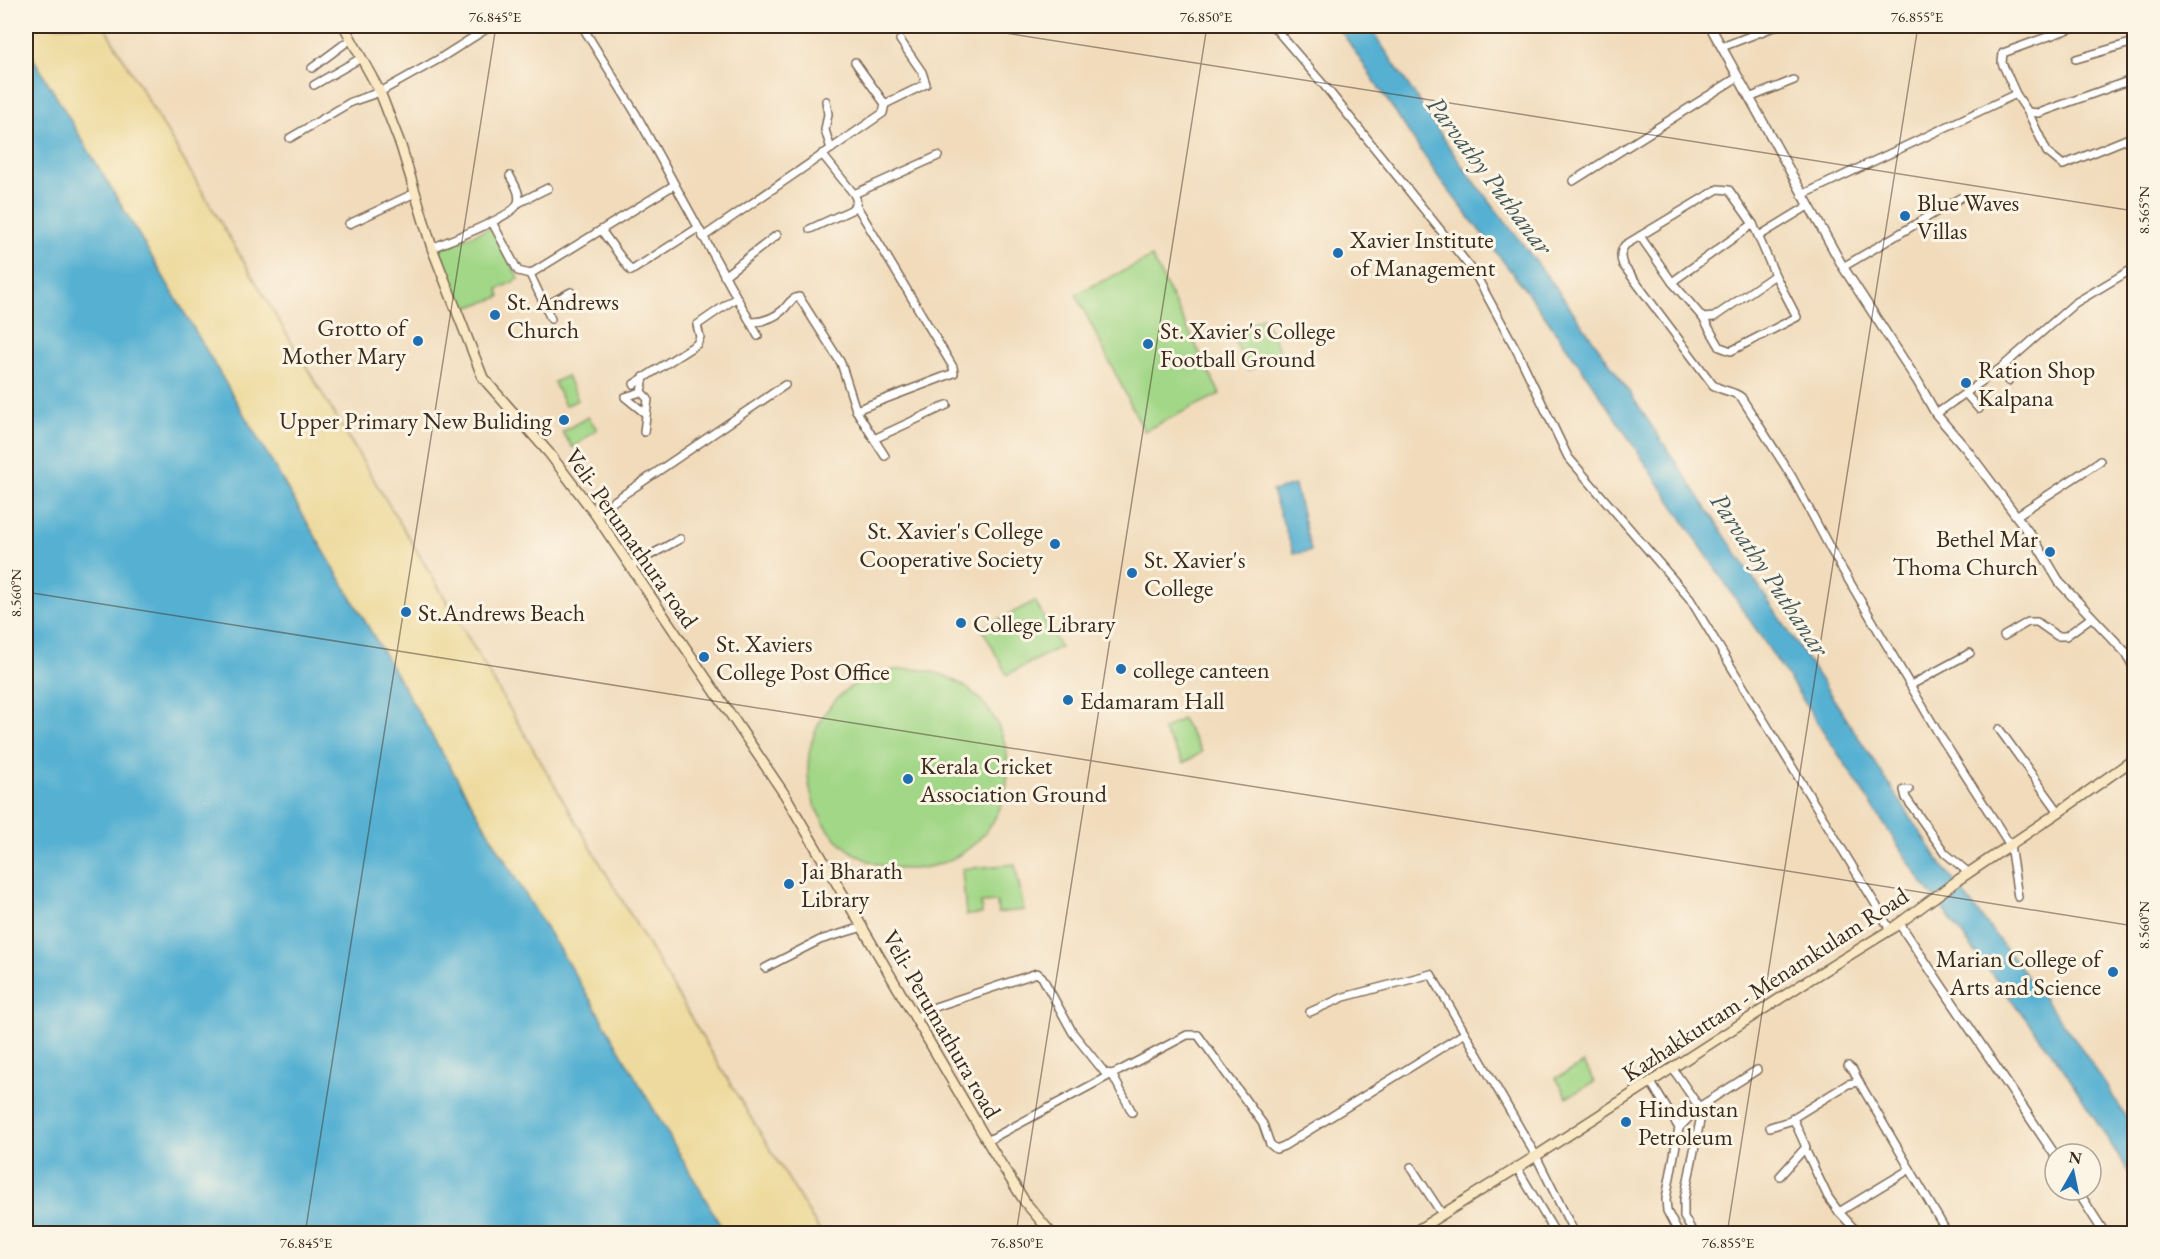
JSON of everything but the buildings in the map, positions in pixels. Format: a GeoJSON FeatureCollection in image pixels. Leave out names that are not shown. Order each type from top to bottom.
{"type":"FeatureCollection","features":[{"type":"Feature","properties":{"kind":"main road","name":"Veli- Perumathura road"},"geometry":{"type":"LineString","coordinates":[[344,26],[380,92],[401,146],[432,248],[483,378],[549,453],[595,514],[785,795],[917,1017],[987,1141],[1025,1203],[1052,1233]]}},
{"type":"Feature","properties":{"kind":"main road","name":"Kazhakkuttam - Menamkulam Road"},"geometry":{"type":"LineString","coordinates":[[1411,1233],[1890,930],[1958,880],[2134,759]]}},
{"type":"Feature","properties":{"kind":"street"},"geometry":{"type":"LineString","coordinates":[[290,138],[351,102],[380,92],[491,26]]}},
{"type":"Feature","properties":{"kind":"street"},"geometry":{"type":"LineString","coordinates":[[582,26],[636,114],[758,336]]}},
{"type":"Feature","properties":{"kind":"street"},"geometry":{"type":"LineString","coordinates":[[1273,26],[1335,99],[1474,272],[1518,353],[1568,457],[1690,599],[1890,930]]}},
{"type":"Feature","properties":{"kind":"street"},"geometry":{"type":"LineString","coordinates":[[1710,26],[1843,267],[1918,382],[1936,414],[1967,450],[2016,516],[2061,583],[2127,654],[2134,668]]}},
{"type":"Feature","properties":{"kind":"street"},"geometry":{"type":"LineString","coordinates":[[1722,47],[1776,26]]}},
{"type":"Feature","properties":{"kind":"street"},"geometry":{"type":"LineString","coordinates":[[2077,26],[2003,53],[2002,63],[2016,94],[2028,112],[2047,152],[2063,165],[2134,135]]}},
{"type":"Feature","properties":{"kind":"street"},"geometry":{"type":"LineString","coordinates":[[312,68],[351,39]]}},
{"type":"Feature","properties":{"kind":"street"},"geometry":{"type":"LineString","coordinates":[[885,104],[926,84],[922,72],[900,40]]}},
{"type":"Feature","properties":{"kind":"street"},"geometry":{"type":"LineString","coordinates":[[2076,59],[2134,42]]}},
{"type":"Feature","properties":{"kind":"street"},"geometry":{"type":"LineString","coordinates":[[314,86],[361,58]]}},
{"type":"Feature","properties":{"kind":"street"},"geometry":{"type":"LineString","coordinates":[[703,237],[879,117],[885,109],[885,104],[855,62]]}},
{"type":"Feature","properties":{"kind":"street"},"geometry":{"type":"LineString","coordinates":[[1573,181],[1738,77]]}},
{"type":"Feature","properties":{"kind":"street"},"geometry":{"type":"LineString","coordinates":[[2028,112],[2039,113],[2134,79]]}},
{"type":"Feature","properties":{"kind":"street"},"geometry":{"type":"LineString","coordinates":[[1749,98],[1794,80]]}},
{"type":"Feature","properties":{"kind":"street"},"geometry":{"type":"LineString","coordinates":[[1802,195],[2016,94]]}},
{"type":"Feature","properties":{"kind":"street"},"geometry":{"type":"LineString","coordinates":[[826,101],[828,114],[825,130],[831,148]]}},
{"type":"Feature","properties":{"kind":"street"},"geometry":{"type":"LineString","coordinates":[[822,154],[854,194],[856,205],[954,373],[856,410]]}},
{"type":"Feature","properties":{"kind":"street"},"geometry":{"type":"LineString","coordinates":[[854,194],[938,156]]}},
{"type":"Feature","properties":{"kind":"street"},"geometry":{"type":"LineString","coordinates":[[510,176],[518,192],[518,203]]}},
{"type":"Feature","properties":{"kind":"street"},"geometry":{"type":"LineString","coordinates":[[492,222],[518,271],[530,274],[674,185]]}},
{"type":"Feature","properties":{"kind":"street"},"geometry":{"type":"LineString","coordinates":[[432,248],[492,222],[514,209],[518,203],[548,188]]}},
{"type":"Feature","properties":{"kind":"street"},"geometry":{"type":"LineString","coordinates":[[1640,236],[1672,282],[1703,318],[1720,346],[1731,351],[1797,317],[1775,275],[1754,224],[1729,190],[1718,189],[1625,245],[1621,258],[1623,264],[1713,386],[1741,397],[1792,477],[1831,550],[1937,731],[2010,845],[2018,897]]}},
{"type":"Feature","properties":{"kind":"street"},"geometry":{"type":"LineString","coordinates":[[349,224],[415,193]]}},
{"type":"Feature","properties":{"kind":"street"},"geometry":{"type":"LineString","coordinates":[[1843,267],[1960,198]]}},
{"type":"Feature","properties":{"kind":"street"},"geometry":{"type":"LineString","coordinates":[[810,229],[851,210],[856,205]]}},
{"type":"Feature","properties":{"kind":"street"},"geometry":{"type":"LineString","coordinates":[[1759,236],[1808,206]]}},
{"type":"Feature","properties":{"kind":"street"},"geometry":{"type":"LineString","coordinates":[[1672,282],[1754,224]]}},
{"type":"Feature","properties":{"kind":"street"},"geometry":{"type":"LineString","coordinates":[[601,230],[631,271],[698,228]]}},
{"type":"Feature","properties":{"kind":"street"},"geometry":{"type":"LineString","coordinates":[[724,276],[777,234]]}},
{"type":"Feature","properties":{"kind":"street"},"geometry":{"type":"LineString","coordinates":[[1936,414],[2001,368],[2075,303],[2134,268]]}},
{"type":"Feature","properties":{"kind":"street"},"geometry":{"type":"LineString","coordinates":[[530,274],[551,319]]}},
{"type":"Feature","properties":{"kind":"street"},"geometry":{"type":"LineString","coordinates":[[1703,318],[1714,317],[1775,275]]}},
{"type":"Feature","properties":{"kind":"street"},"geometry":{"type":"LineString","coordinates":[[545,306],[571,292]]}},
{"type":"Feature","properties":{"kind":"street"},"geometry":{"type":"LineString","coordinates":[[634,384],[697,344],[700,337],[697,325],[736,297]]}},
{"type":"Feature","properties":{"kind":"street"},"geometry":{"type":"LineString","coordinates":[[750,322],[764,322],[783,310],[791,299],[799,297],[841,363],[856,410],[885,456]]}},
{"type":"Feature","properties":{"kind":"street"},"geometry":{"type":"LineString","coordinates":[[2001,368],[2008,381]]}},
{"type":"Feature","properties":{"kind":"street"},"geometry":{"type":"LineString","coordinates":[[641,392],[644,377]]}},
{"type":"Feature","properties":{"kind":"street"},"geometry":{"type":"LineString","coordinates":[[595,514],[785,385]]}},
{"type":"Feature","properties":{"kind":"street"},"geometry":{"type":"LineString","coordinates":[[641,392],[648,399],[644,432]]}},
{"type":"Feature","properties":{"kind":"street"},"geometry":{"type":"LineString","coordinates":[[641,392],[625,397],[646,414]]}},
{"type":"Feature","properties":{"kind":"street"},"geometry":{"type":"LineString","coordinates":[[1965,393],[1979,409]]}},
{"type":"Feature","properties":{"kind":"street"},"geometry":{"type":"LineString","coordinates":[[874,439],[947,405]]}},
{"type":"Feature","properties":{"kind":"street"},"geometry":{"type":"LineString","coordinates":[[2016,516],[2100,461]]}},
{"type":"Feature","properties":{"kind":"street"},"geometry":{"type":"LineString","coordinates":[[630,566],[680,538]]}},
{"type":"Feature","properties":{"kind":"street"},"geometry":{"type":"LineString","coordinates":[[2004,636],[2028,622],[2037,622],[2057,636],[2066,636],[2092,617]]}},
{"type":"Feature","properties":{"kind":"street"},"geometry":{"type":"LineString","coordinates":[[1911,685],[1970,653]]}},
{"type":"Feature","properties":{"kind":"street"},"geometry":{"type":"LineString","coordinates":[[1999,729],[2059,812]]}},
{"type":"Feature","properties":{"kind":"street"},"geometry":{"type":"LineString","coordinates":[[1909,790],[1904,790],[1906,798],[1945,854],[1969,873]]}},
{"type":"Feature","properties":{"kind":"street"},"geometry":{"type":"LineString","coordinates":[[1899,923],[2046,1142]]}},
{"type":"Feature","properties":{"kind":"street"},"geometry":{"type":"LineString","coordinates":[[765,968],[820,940],[863,927]]}},
{"type":"Feature","properties":{"kind":"street"},"geometry":{"type":"LineString","coordinates":[[917,1017],[935,1007],[1036,973],[1042,977],[1073,1033],[1101,1070],[1112,1074]]}},
{"type":"Feature","properties":{"kind":"street"},"geometry":{"type":"LineString","coordinates":[[1310,1012],[1344,998],[1431,974],[1536,1156],[1575,1233]]}},
{"type":"Feature","properties":{"kind":"street"},"geometry":{"type":"LineString","coordinates":[[987,1141],[1187,1035],[1198,1035],[1263,1124],[1270,1144],[1280,1149],[1465,1033]]}},
{"type":"Feature","properties":{"kind":"street"},"geometry":{"type":"LineString","coordinates":[[1848,1066],[1853,1070],[1948,1233]]}},
{"type":"Feature","properties":{"kind":"street"},"geometry":{"type":"LineString","coordinates":[[1673,1069],[1699,1107],[1700,1121],[1684,1200],[1684,1217],[1694,1233]]}},
{"type":"Feature","properties":{"kind":"street"},"geometry":{"type":"LineString","coordinates":[[1679,1233],[1667,1211],[1666,1199],[1679,1128],[1699,1107],[1757,1070]]}},
{"type":"Feature","properties":{"kind":"street"},"geometry":{"type":"LineString","coordinates":[[1112,1074],[1132,1112]]}},
{"type":"Feature","properties":{"kind":"street"},"geometry":{"type":"LineString","coordinates":[[1650,1081],[1679,1128]]}},
{"type":"Feature","properties":{"kind":"street"},"geometry":{"type":"LineString","coordinates":[[1770,1126],[1793,1120],[1795,1116],[1848,1084],[1859,1082]]}},
{"type":"Feature","properties":{"kind":"street"},"geometry":{"type":"LineString","coordinates":[[1793,1120],[1806,1144],[1805,1149],[1828,1197],[1859,1233]]}},
{"type":"Feature","properties":{"kind":"street"},"geometry":{"type":"LineString","coordinates":[[1780,1176],[1805,1149]]}},
{"type":"Feature","properties":{"kind":"street"},"geometry":{"type":"LineString","coordinates":[[1411,1167],[1443,1214]]}},
{"type":"Feature","properties":{"kind":"street"},"geometry":{"type":"LineString","coordinates":[[1516,1168],[1556,1233]]}},
{"type":"Feature","properties":{"kind":"street"},"geometry":{"type":"LineString","coordinates":[[1839,1212],[1910,1169]]}},
{"type":"Feature","properties":{"kind":"street"},"geometry":{"type":"LineString","coordinates":[[2085,1202],[2105,1233]]}},
{"type":"Feature","properties":{"kind":"green space"},"geometry":{"type":"Polygon","coordinates":[[[489,228],[495,232],[519,279],[498,289],[500,297],[463,309],[439,249],[489,228]]]}},
{"type":"Feature","properties":{"kind":"green space","name":"St. Xavier's College Football Ground"},"geometry":{"type":"Polygon","coordinates":[[[1152,257],[1220,394],[1144,431],[1076,294],[1152,257]]]}},
{"type":"Feature","properties":{"kind":"green space"},"geometry":{"type":"Polygon","coordinates":[[[1263,317],[1281,353],[1249,370],[1231,334],[1263,317]]]}},
{"type":"Feature","properties":{"kind":"green space"},"geometry":{"type":"Polygon","coordinates":[[[567,376],[578,400],[565,406],[554,382],[567,376]]]}},
{"type":"Feature","properties":{"kind":"green space"},"geometry":{"type":"Polygon","coordinates":[[[588,417],[597,429],[573,448],[562,432],[588,417]]]}},
{"type":"Feature","properties":{"kind":"green space"},"geometry":{"type":"Polygon","coordinates":[[[1035,601],[1060,647],[1007,675],[982,628],[1035,601]]]}},
{"type":"Feature","properties":{"kind":"green space","name":"Kerala Cricket Association Ground"},"geometry":{"type":"Polygon","coordinates":[[[918,669],[928,670],[955,680],[972,691],[986,705],[1001,731],[1007,749],[1007,789],[997,816],[986,833],[972,847],[955,858],[928,868],[898,869],[888,868],[861,858],[844,847],[830,833],[819,816],[809,789],[808,759],[809,749],[819,722],[830,705],[844,691],[861,680],[888,670],[918,669]]]}},
{"type":"Feature","properties":{"kind":"green space"},"geometry":{"type":"Polygon","coordinates":[[[1182,719],[1202,752],[1184,763],[1163,730],[1182,719]]]}},
{"type":"Feature","properties":{"kind":"green space"},"geometry":{"type":"Polygon","coordinates":[[[1015,864],[1024,910],[998,913],[997,902],[981,903],[982,914],[966,915],[962,869],[1015,864]]]}},
{"type":"Feature","properties":{"kind":"green space"},"geometry":{"type":"Polygon","coordinates":[[[1584,1063],[1595,1082],[1567,1097],[1556,1078],[1584,1063]]]}},
{"type":"Feature","properties":{"kind":"sand","name":"St.Andrews Beach"},"geometry":{"type":"Polygon","coordinates":[[[26,26],[104,26],[429,571],[708,1047],[821,1233],[725,1233],[594,1006],[517,881],[26,46],[26,26]]]}},
{"type":"Feature","properties":{"kind":"water"},"geometry":{"type":"Polygon","coordinates":[[[1335,26],[1369,26],[1460,163],[1557,289],[1615,371],[1941,864],[2085,1053],[2134,1129],[2134,1181],[2063,1068],[1920,879],[1594,386],[1536,304],[1439,178],[1344,35],[1335,26]]]}},
{"type":"Feature","properties":{"kind":"water"},"geometry":{"type":"Polygon","coordinates":[[[26,46],[517,881],[594,1006],[725,1233],[26,1233],[26,46]]]}},
{"type":"Feature","properties":{"kind":"water"},"geometry":{"type":"Polygon","coordinates":[[[1295,485],[1311,551],[1294,554],[1272,491],[1295,485]]]}},
{"type":"Feature","properties":{"kind":"place","name":"Blue Waves Villas"},"geometry":{"type":"Point","coordinates":[1905,216]}},
{"type":"Feature","properties":{"kind":"place","name":"Xavier Institute of Management"},"geometry":{"type":"Point","coordinates":[1338,253]}},
{"type":"Feature","properties":{"kind":"place","name":"St. Andrews Church"},"geometry":{"type":"Point","coordinates":[495,315]}},
{"type":"Feature","properties":{"kind":"place","name":"Grotto of Mother Mary"},"geometry":{"type":"Point","coordinates":[418,341]}},
{"type":"Feature","properties":{"kind":"place","name":"St. Xavier's College Football Ground"},"geometry":{"type":"Point","coordinates":[1148,344]}},
{"type":"Feature","properties":{"kind":"place","name":"Ration Shop Kalpana"},"geometry":{"type":"Point","coordinates":[1966,383]}},
{"type":"Feature","properties":{"kind":"place","name":"Upper Primary New Buliding"},"geometry":{"type":"Point","coordinates":[564,420]}},
{"type":"Feature","properties":{"kind":"place","name":"St. Xavier's College Cooperative Society"},"geometry":{"type":"Point","coordinates":[1055,544]}},
{"type":"Feature","properties":{"kind":"place","name":"Bethel Mar Thoma Church"},"geometry":{"type":"Point","coordinates":[2050,552]}},
{"type":"Feature","properties":{"kind":"place","name":"St. Xavier's College"},"geometry":{"type":"Point","coordinates":[1132,573]}},
{"type":"Feature","properties":{"kind":"place","name":"St.Andrews Beach"},"geometry":{"type":"Point","coordinates":[406,612]}},
{"type":"Feature","properties":{"kind":"place","name":"College Library"},"geometry":{"type":"Point","coordinates":[961,623]}},
{"type":"Feature","properties":{"kind":"place","name":"St. Xaviers College Post Office"},"geometry":{"type":"Point","coordinates":[704,657]}},
{"type":"Feature","properties":{"kind":"place","name":"college canteen"},"geometry":{"type":"Point","coordinates":[1121,669]}},
{"type":"Feature","properties":{"kind":"place","name":"Edamaram Hall"},"geometry":{"type":"Point","coordinates":[1068,700]}},
{"type":"Feature","properties":{"kind":"place","name":"Kerala Cricket Association Ground"},"geometry":{"type":"Point","coordinates":[908,779]}},
{"type":"Feature","properties":{"kind":"place","name":"Jai Bharath Library"},"geometry":{"type":"Point","coordinates":[789,884]}},
{"type":"Feature","properties":{"kind":"place","name":"Marian College of Arts and Science"},"geometry":{"type":"Point","coordinates":[2113,972]}},
{"type":"Feature","properties":{"kind":"place","name":"Hindustan Petroleum"},"geometry":{"type":"Point","coordinates":[1626,1122]}},
{"type":"Feature","properties":{"kind":"water label","name":"Parvathy Puthanar"},"geometry":{"type":"Point","coordinates":[1490,175]}},
{"type":"Feature","properties":{"kind":"water label","name":"Parvathy Puthanar"},"geometry":{"type":"Point","coordinates":[1770,574]}}]}
